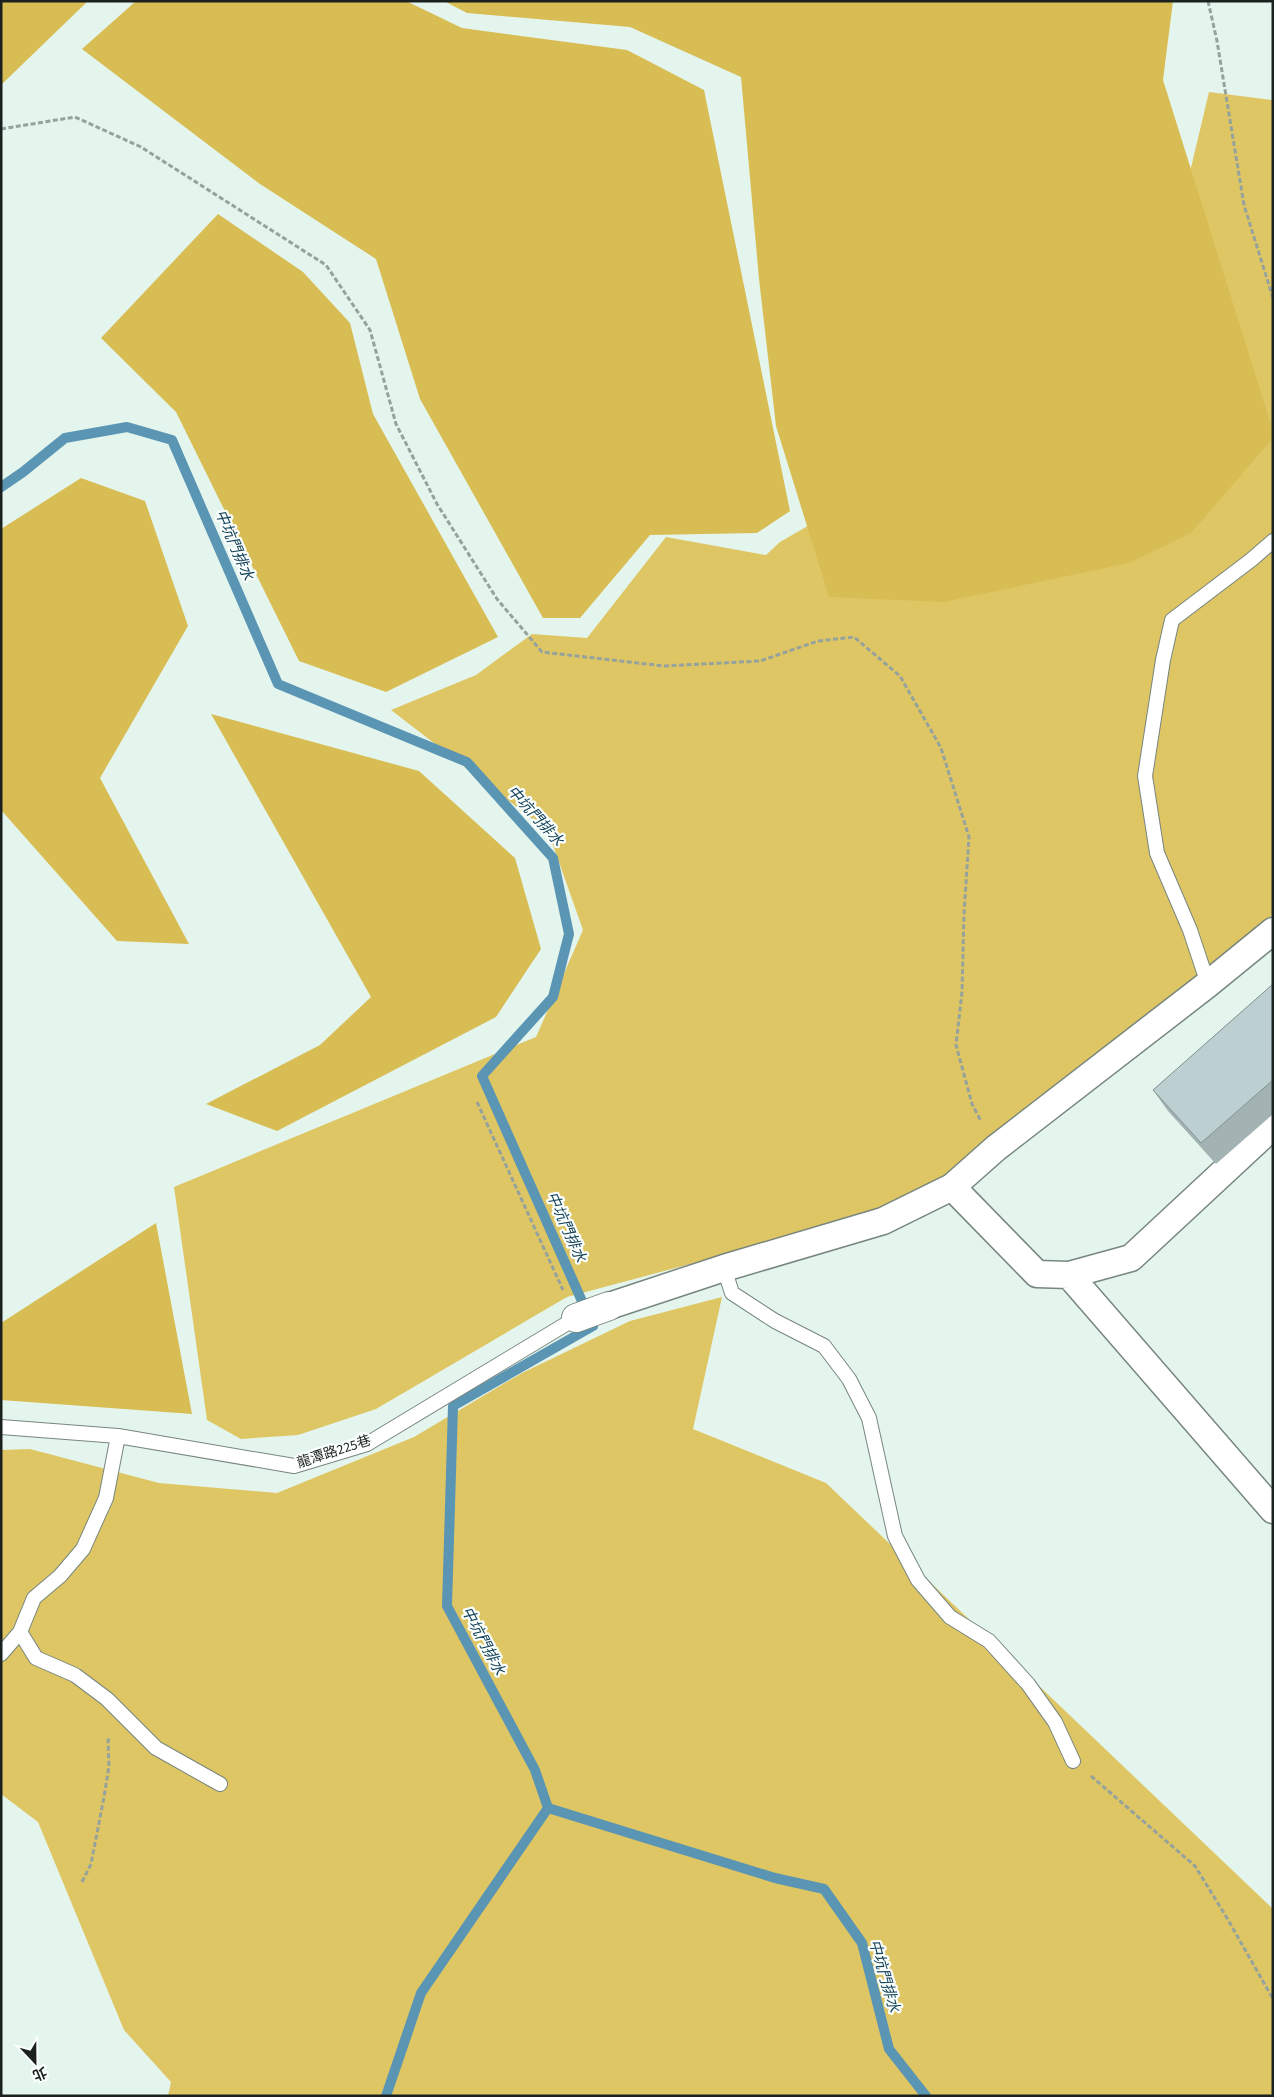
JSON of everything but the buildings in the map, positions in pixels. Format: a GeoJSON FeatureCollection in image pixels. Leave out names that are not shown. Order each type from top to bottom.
{"type":"FeatureCollection","features":[{"type":"Feature","properties":{"kind":"street"},"geometry":{"type":"LineString","coordinates":[[576,1318],[724,1268],[882,1221],[952,1187],[996,1148],[1208,984],[1273,931]]}},
{"type":"Feature","properties":{"kind":"street"},"geometry":{"type":"LineString","coordinates":[[952,1187],[1038,1274],[1069,1275],[1131,1258],[1273,1126]]}},
{"type":"Feature","properties":{"kind":"street"},"geometry":{"type":"LineString","coordinates":[[1069,1275],[1273,1510]]}},
{"type":"Feature","properties":{"kind":"lane"},"geometry":{"type":"LineString","coordinates":[[1208,984],[1190,930],[1157,853],[1145,776],[1163,660],[1172,620],[1273,541]]}},
{"type":"Feature","properties":{"kind":"lane"},"geometry":{"type":"LineString","coordinates":[[724,1268],[732,1292],[775,1321],[824,1346],[849,1379],[869,1418],[895,1536],[918,1580],[950,1617],[989,1641],[1028,1684],[1055,1722],[1074,1761]]}},
{"type":"Feature","properties":{"kind":"lane","name":"龍潭路225巷"},"geometry":{"type":"LineString","coordinates":[[1,1427],[118,1436],[294,1466],[368,1444],[576,1318]]}},
{"type":"Feature","properties":{"kind":"lane"},"geometry":{"type":"LineString","coordinates":[[1,1654],[20,1632],[34,1598],[60,1576],[83,1549],[106,1498],[118,1436]]}},
{"type":"Feature","properties":{"kind":"lane"},"geometry":{"type":"LineString","coordinates":[[20,1632],[36,1658],[75,1675],[107,1699],[156,1748],[220,1784]]}},
{"type":"Feature","properties":{"kind":"path"},"geometry":{"type":"LineString","coordinates":[[1208,1],[1244,205],[1273,298]]}},
{"type":"Feature","properties":{"kind":"path"},"geometry":{"type":"LineString","coordinates":[[1,129],[75,117],[141,147],[326,265],[370,330],[396,424],[437,504],[497,599],[542,652],[664,666],[760,661],[818,641],[854,637],[900,676],[942,748],[969,837],[964,914],[962,992],[956,1045],[972,1104],[996,1148]]}},
{"type":"Feature","properties":{"kind":"path"},"geometry":{"type":"LineString","coordinates":[[477,1102],[576,1318]]}},
{"type":"Feature","properties":{"kind":"path"},"geometry":{"type":"LineString","coordinates":[[82,1882],[91,1864],[109,1766],[108,1741],[120,1713]]}},
{"type":"Feature","properties":{"kind":"path"},"geometry":{"type":"LineString","coordinates":[[1074,1761],[1195,1866],[1273,1999]]}},
{"type":"Feature","properties":{"kind":"shaded area"},"geometry":{"type":"Polygon","coordinates":[[[1,1],[88,1],[1,85],[1,1]]]}},
{"type":"Feature","properties":{"kind":"shaded area"},"geometry":{"type":"Polygon","coordinates":[[[136,1],[406,1],[462,28],[627,50],[704,90],[790,511],[757,533],[650,535],[580,618],[543,618],[420,399],[376,259],[260,184],[82,49],[136,1]]]}},
{"type":"Feature","properties":{"kind":"shaded area"},"geometry":{"type":"Polygon","coordinates":[[[444,1],[1173,1],[1163,80],[1273,431],[1273,438],[1191,533],[1129,563],[944,602],[829,597],[776,426],[759,279],[741,77],[630,27],[467,13],[444,1]]]}},
{"type":"Feature","properties":{"kind":"shaded area"},"geometry":{"type":"Polygon","coordinates":[[[1209,92],[1273,100],[1273,910],[1265,938],[906,1213],[724,1255],[567,1297],[376,1409],[298,1435],[241,1439],[207,1420],[174,1187],[536,1037],[583,930],[548,831],[391,710],[476,675],[532,634],[587,638],[666,537],[766,555],[780,542],[908,468],[1127,437],[1209,92]]]}},
{"type":"Feature","properties":{"kind":"shaded area"},"geometry":{"type":"Polygon","coordinates":[[[218,214],[303,272],[350,323],[373,414],[498,637],[386,692],[299,661],[176,412],[101,338],[218,214]]]}},
{"type":"Feature","properties":{"kind":"shaded area"},"geometry":{"type":"Polygon","coordinates":[[[81,478],[145,501],[188,626],[100,778],[189,944],[117,941],[1,810],[1,529],[81,478]]]}},
{"type":"Feature","properties":{"kind":"shaded area"},"geometry":{"type":"Polygon","coordinates":[[[211,714],[419,771],[515,858],[541,949],[496,1017],[277,1131],[206,1104],[320,1045],[371,997],[211,714]]]}},
{"type":"Feature","properties":{"kind":"shaded area"},"geometry":{"type":"Polygon","coordinates":[[[156,1223],[192,1414],[1,1400],[1,1323],[156,1223]]]}},
{"type":"Feature","properties":{"kind":"shaded area"},"geometry":{"type":"Polygon","coordinates":[[[722,1297],[693,1429],[826,1483],[1273,1909],[1273,2096],[168,2096],[171,2082],[124,2030],[38,1822],[1,1794],[1,1450],[30,1449],[159,1483],[277,1493],[414,1437],[522,1373],[630,1321],[722,1297]]]}},
{"type":"Feature","properties":{"kind":"waterway","name":"中坑門排水"},"geometry":{"type":"LineString","coordinates":[[1,487],[65,438],[127,427],[172,440],[278,684],[467,762],[553,858],[569,934],[553,997],[482,1076],[593,1326],[453,1406],[447,1606],[535,1770],[548,1808],[775,1878],[824,1889],[862,1943],[889,2049],[926,2096]]}},
{"type":"Feature","properties":{"kind":"waterway"},"geometry":{"type":"LineString","coordinates":[[386,2096],[421,1993],[548,1808]]}}]}
